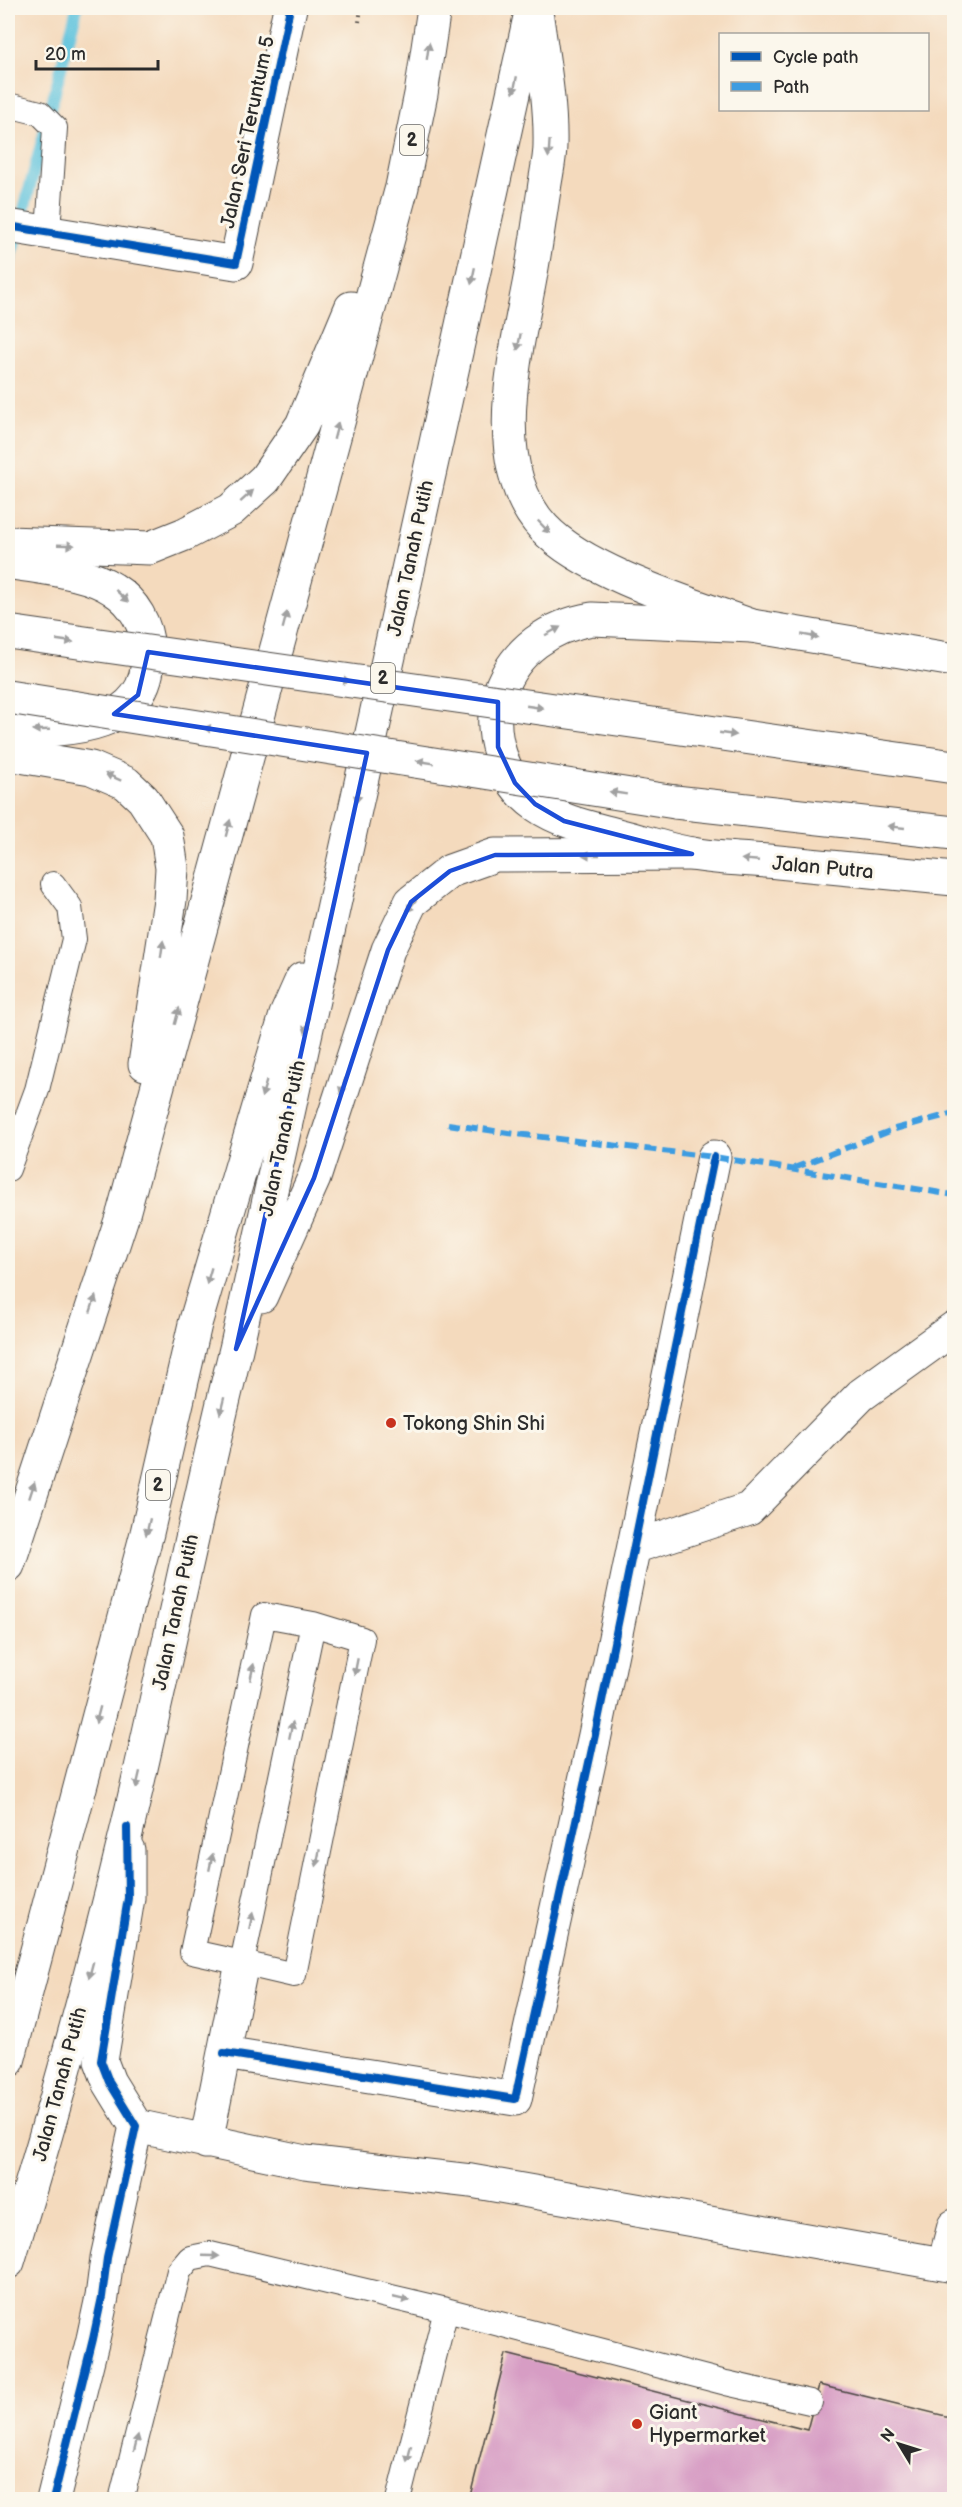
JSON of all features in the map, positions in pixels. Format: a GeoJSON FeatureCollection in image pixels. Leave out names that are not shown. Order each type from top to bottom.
{"type":"FeatureCollection","features":[{"type":"Feature","properties":{"kind":"main road","name":"Jalan Seri Teruntum 5"},"geometry":{"type":"LineString","coordinates":[[31,230],[236,263],[290,8]]}},
{"type":"Feature","properties":{"kind":"main road","name":"2"},"geometry":{"type":"LineString","coordinates":[[8,1565],[123,1215],[402,187],[422,94],[434,8]]}},
{"type":"Feature","properties":{"kind":"main road"},"geometry":{"type":"LineString","coordinates":[[534,8],[546,82],[550,146],[532,271],[512,378],[510,434],[514,476],[532,514],[545,530],[562,543],[594,563],[645,587],[752,627]]}},
{"type":"Feature","properties":{"kind":"main road","name":"Jalan Tanah Putih"},"geometry":{"type":"LineString","coordinates":[[8,2262],[54,2112],[128,1827],[204,1477],[236,1349],[534,8]]}},
{"type":"Feature","properties":{"kind":"main road"},"geometry":{"type":"LineString","coordinates":[[8,543],[150,548],[207,524],[231,510],[248,495],[265,479],[302,425],[402,187]]}},
{"type":"Feature","properties":{"kind":"main road"},"geometry":{"type":"LineString","coordinates":[[8,562],[94,579],[114,589],[132,605],[142,621],[148,639],[149,665],[145,681],[129,706],[95,723],[53,730],[8,730]]}},
{"type":"Feature","properties":{"kind":"main road"},"geometry":{"type":"LineString","coordinates":[[692,854],[564,821],[535,804],[515,783],[498,747],[496,713],[500,693],[507,675],[528,648],[552,630],[592,619],[752,627],[954,660]]}},
{"type":"Feature","properties":{"kind":"main road"},"geometry":{"type":"LineString","coordinates":[[8,632],[954,767]]}},
{"type":"Feature","properties":{"kind":"main road"},"geometry":{"type":"LineString","coordinates":[[8,697],[675,802],[954,833]]}},
{"type":"Feature","properties":{"kind":"main road"},"geometry":{"type":"LineString","coordinates":[[8,754],[91,768],[126,783],[143,799],[167,836],[172,868],[170,900],[123,1215]]}},
{"type":"Feature","properties":{"kind":"main road"},"geometry":{"type":"LineString","coordinates":[[236,1349],[314,1178],[388,950],[411,902],[450,871],[495,855],[692,854]]}},
{"type":"Feature","properties":{"kind":"main road","name":"Jalan Putra"},"geometry":{"type":"LineString","coordinates":[[692,854],[954,879]]}},
{"type":"Feature","properties":{"kind":"main road","name":"2"},"geometry":{"type":"LineString","coordinates":[[8,2061],[147,1533],[195,1324],[234,1185],[286,1015],[331,917]]}},
{"type":"Feature","properties":{"kind":"main road"},"geometry":{"type":"LineString","coordinates":[[224,2053],[515,2099],[634,1547],[714,1157]]}},
{"type":"Feature","properties":{"kind":"main road"},"geometry":{"type":"LineString","coordinates":[[634,1547],[749,1509],[861,1395],[954,1328]]}},
{"type":"Feature","properties":{"kind":"main road"},"geometry":{"type":"LineString","coordinates":[[53,2499],[93,2339],[107,2258],[136,2126],[109,2082],[101,2061],[128,1898],[128,1827]]}},
{"type":"Feature","properties":{"kind":"main road"},"geometry":{"type":"LineString","coordinates":[[206,2142],[242,1963]]}},
{"type":"Feature","properties":{"kind":"main road"},"geometry":{"type":"LineString","coordinates":[[136,2126],[305,2162],[471,2181],[950,2265],[954,2226]]}},
{"type":"Feature","properties":{"kind":"lane"},"geometry":{"type":"LineString","coordinates":[[8,105],[48,121],[31,230]]}},
{"type":"Feature","properties":{"kind":"lane"},"geometry":{"type":"LineString","coordinates":[[8,1169],[37,1090],[74,939],[70,907],[53,884]]}},
{"type":"Feature","properties":{"kind":"lane"},"geometry":{"type":"LineString","coordinates":[[264,1615],[313,1624],[362,1639],[294,1975],[242,1963],[192,1952],[264,1615]]}},
{"type":"Feature","properties":{"kind":"lane"},"geometry":{"type":"LineString","coordinates":[[242,1963],[313,1624]]}},
{"type":"Feature","properties":{"kind":"lane"},"geometry":{"type":"LineString","coordinates":[[121,2499],[179,2271],[190,2258],[210,2254],[446,2310],[726,2383],[810,2402]]}},
{"type":"Feature","properties":{"kind":"lane"},"geometry":{"type":"LineString","coordinates":[[398,2499],[446,2310]]}},
{"type":"Feature","properties":{"kind":"path"},"geometry":{"type":"LineString","coordinates":[[359,22],[361,8]]}},
{"type":"Feature","properties":{"kind":"highlighted area"},"geometry":{"type":"Polygon","coordinates":[[[148,652],[498,702],[498,747],[515,783],[535,804],[564,821],[692,854],[495,855],[450,871],[411,902],[388,950],[314,1178],[236,1349],[367,753],[114,714],[138,695],[148,652]]]}},
{"type":"Feature","properties":{"kind":"building","name":"Giant Hypermarket"},"geometry":{"type":"Polygon","coordinates":[[[506,2354],[807,2430],[819,2385],[954,2418],[954,2500],[469,2500],[506,2354]]]}},
{"type":"Feature","properties":{"kind":"waterway"},"geometry":{"type":"LineString","coordinates":[[8,270],[77,8]]}},
{"type":"Feature","properties":{"kind":"marked path"},"geometry":{"type":"LineString","coordinates":[[794,1168],[895,1129],[954,1113]]}},
{"type":"Feature","properties":{"kind":"marked path"},"geometry":{"type":"LineString","coordinates":[[448,1124],[714,1157],[954,1195]]}},
{"type":"Feature","properties":{"kind":"cycle path"},"geometry":{"type":"LineString","coordinates":[[8,226],[236,263],[290,8]]}},
{"type":"Feature","properties":{"kind":"cycle path"},"geometry":{"type":"LineString","coordinates":[[224,2053],[515,2099],[595,1735],[714,1157]]}},
{"type":"Feature","properties":{"kind":"cycle path"},"geometry":{"type":"LineString","coordinates":[[53,2500],[93,2339],[107,2258],[136,2126],[109,2082],[101,2061],[128,1898],[127,1827]]}},
{"type":"Feature","properties":{"kind":"place","name":"Tokong Shin Shi"},"geometry":{"type":"Point","coordinates":[391,1423]}},
{"type":"Feature","properties":{"kind":"place","name":"Giant Hypermarket"},"geometry":{"type":"Point","coordinates":[637,2424]}}]}
